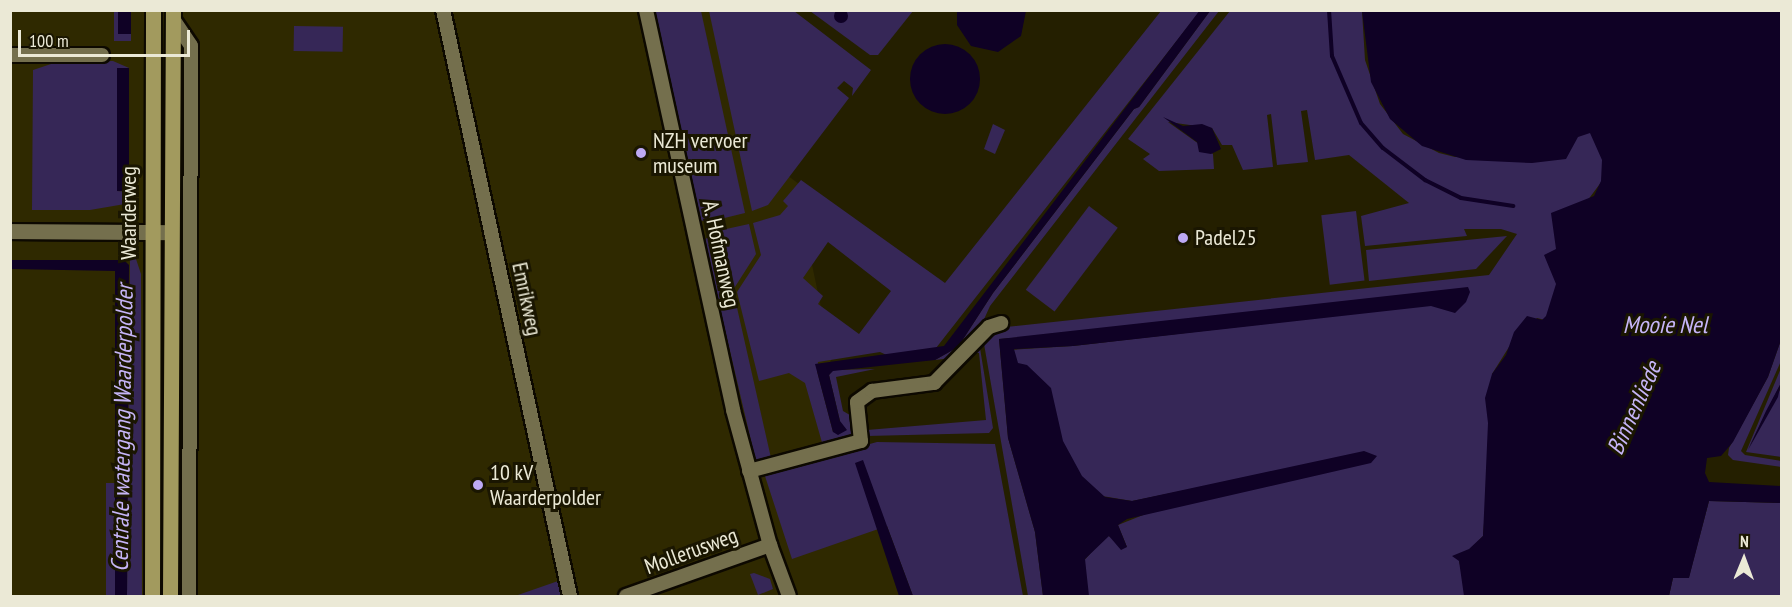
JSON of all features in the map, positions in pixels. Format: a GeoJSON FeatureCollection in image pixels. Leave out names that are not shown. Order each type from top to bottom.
{"type":"FeatureCollection","features":[{"type":"Feature","properties":{"kind":"main road","name":"Waarderweg"},"geometry":{"type":"LineString","coordinates":[[152,597],[153,10]]}},
{"type":"Feature","properties":{"kind":"main road","name":"Waarderweg"},"geometry":{"type":"LineString","coordinates":[[170,597],[173,15]]}},
{"type":"Feature","properties":{"kind":"street","name":"Emrikweg"},"geometry":{"type":"LineString","coordinates":[[443,10],[570,597]]}},
{"type":"Feature","properties":{"kind":"street","name":"A. Hofmanweg"},"geometry":{"type":"LineString","coordinates":[[646,10],[749,471],[770,545],[789,597]]}},
{"type":"Feature","properties":{"kind":"street","name":"Waarderweg"},"geometry":{"type":"LineString","coordinates":[[173,15],[192,46],[189,597]]}},
{"type":"Feature","properties":{"kind":"street"},"geometry":{"type":"LineString","coordinates":[[10,55],[102,55]]}},
{"type":"Feature","properties":{"kind":"street"},"geometry":{"type":"LineString","coordinates":[[10,231],[171,232]]}},
{"type":"Feature","properties":{"kind":"street"},"geometry":{"type":"LineString","coordinates":[[749,471],[861,441],[857,402],[872,391],[934,383],[989,327],[1001,323]]}},
{"type":"Feature","properties":{"kind":"street","name":"Mollerusweg"},"geometry":{"type":"LineString","coordinates":[[626,597],[770,545]]}},
{"type":"Feature","properties":{"kind":"shaded area"},"geometry":{"type":"Polygon","coordinates":[[[10,11],[752,11],[787,175],[799,184],[797,194],[832,359],[824,372],[904,596],[11,596],[10,11]]]}},
{"type":"Feature","properties":{"kind":"shaded area"},"geometry":{"type":"Polygon","coordinates":[[[114,11],[118,11],[118,34],[131,34],[131,41],[114,41],[114,11]]]}},
{"type":"Feature","properties":{"kind":"shaded area"},"geometry":{"type":"Polygon","coordinates":[[[653,11],[701,11],[745,213],[708,222],[699,220],[653,11]]]}},
{"type":"Feature","properties":{"kind":"shaded area"},"geometry":{"type":"Polygon","coordinates":[[[709,11],[794,11],[871,70],[852,96],[853,88],[844,81],[837,88],[849,98],[768,205],[752,211],[709,11]]]}},
{"type":"Feature","properties":{"kind":"shaded area"},"geometry":{"type":"Polygon","coordinates":[[[810,11],[913,11],[878,55],[870,55],[810,11]]]}},
{"type":"Feature","properties":{"kind":"shaded area"},"geometry":{"type":"Polygon","coordinates":[[[1161,11],[1200,11],[936,348],[891,357],[880,352],[818,362],[817,371],[833,432],[840,421],[829,375],[833,370],[875,369],[836,377],[843,411],[855,418],[854,436],[823,446],[805,383],[789,373],[759,381],[737,292],[761,255],[753,223],[780,215],[788,206],[783,201],[801,180],[945,283],[1161,11]],[[828,242],[803,278],[823,296],[818,304],[859,334],[891,291],[828,242]]]}},
{"type":"Feature","properties":{"kind":"shaded area"},"geometry":{"type":"Polygon","coordinates":[[[1210,11],[1219,11],[990,306],[981,326],[951,358],[935,360],[958,347],[993,293],[1134,109],[1139,107],[1210,11]]]}},
{"type":"Feature","properties":{"kind":"shaded area"},"geometry":{"type":"Polygon","coordinates":[[[1230,11],[1362,11],[1365,60],[1380,104],[1403,134],[1439,153],[1455,157],[1532,159],[1589,131],[1607,153],[1602,181],[1564,232],[1561,282],[1545,320],[1537,318],[1509,347],[1492,374],[1493,408],[1483,536],[1459,561],[1468,596],[1088,596],[1080,565],[1107,535],[1127,547],[1118,525],[1226,482],[1132,501],[1096,495],[1079,479],[1010,350],[1073,346],[1419,306],[999,339],[1008,438],[1035,532],[1043,596],[1028,596],[984,344],[984,338],[997,328],[1489,275],[1517,234],[1501,229],[1464,229],[1467,236],[1365,246],[1361,216],[1409,203],[1349,155],[1315,160],[1307,110],[1301,111],[1308,162],[1277,165],[1271,114],[1267,115],[1273,167],[1243,170],[1232,145],[1222,145],[1212,128],[1168,122],[1213,154],[1214,169],[1159,171],[1143,159],[1150,154],[1128,139],[1230,11]]]}},
{"type":"Feature","properties":{"kind":"shaded area"},"geometry":{"type":"Polygon","coordinates":[[[294,26],[343,27],[343,52],[294,51],[294,26]]]}},
{"type":"Feature","properties":{"kind":"shaded area"},"geometry":{"type":"Polygon","coordinates":[[[113,61],[129,68],[117,68],[117,191],[128,192],[125,204],[90,210],[32,210],[33,70],[57,62],[113,61]]]}},
{"type":"Feature","properties":{"kind":"shaded area"},"geometry":{"type":"Polygon","coordinates":[[[993,124],[1005,130],[995,154],[984,149],[993,124]]]}},
{"type":"Feature","properties":{"kind":"shaded area"},"geometry":{"type":"Polygon","coordinates":[[[1089,206],[1118,228],[1055,312],[1026,290],[1089,206]]]}},
{"type":"Feature","properties":{"kind":"shaded area"},"geometry":{"type":"Polygon","coordinates":[[[1356,211],[1365,280],[1330,285],[1321,215],[1356,211]]]}},
{"type":"Feature","properties":{"kind":"shaded area"},"geometry":{"type":"Polygon","coordinates":[[[749,224],[756,254],[733,290],[771,458],[756,462],[704,240],[717,231],[749,224]]]}},
{"type":"Feature","properties":{"kind":"shaded area"},"geometry":{"type":"Polygon","coordinates":[[[1507,236],[1476,269],[1369,281],[1366,250],[1507,236]]]}},
{"type":"Feature","properties":{"kind":"shaded area"},"geometry":{"type":"Polygon","coordinates":[[[130,256],[136,259],[141,274],[142,596],[127,596],[130,256]]]}},
{"type":"Feature","properties":{"kind":"shaded area"},"geometry":{"type":"Polygon","coordinates":[[[1781,340],[1781,361],[1741,451],[1745,455],[1781,461],[1781,467],[1733,460],[1728,455],[1729,448],[1768,377],[1781,340]]]}},
{"type":"Feature","properties":{"kind":"shaded area"},"geometry":{"type":"Polygon","coordinates":[[[979,342],[993,428],[989,433],[867,436],[867,430],[986,420],[979,353],[968,353],[979,342]]]}},
{"type":"Feature","properties":{"kind":"shaded area"},"geometry":{"type":"Polygon","coordinates":[[[1781,368],[1781,383],[1748,449],[1781,388],[1781,457],[1746,452],[1781,368]]]}},
{"type":"Feature","properties":{"kind":"shaded area"},"geometry":{"type":"Polygon","coordinates":[[[877,442],[995,444],[1023,596],[913,596],[887,526],[792,559],[764,473],[877,442]]]}},
{"type":"Feature","properties":{"kind":"shaded area"},"geometry":{"type":"Polygon","coordinates":[[[106,483],[116,483],[116,596],[106,596],[106,483]]]}},
{"type":"Feature","properties":{"kind":"shaded area"},"geometry":{"type":"Polygon","coordinates":[[[1709,501],[1781,503],[1781,596],[1669,596],[1673,578],[1689,577],[1709,501]]]}},
{"type":"Feature","properties":{"kind":"shaded area"},"geometry":{"type":"Polygon","coordinates":[[[754,573],[770,579],[773,589],[758,595],[750,574],[754,573]]]}},
{"type":"Feature","properties":{"kind":"shaded area"},"geometry":{"type":"Polygon","coordinates":[[[561,580],[565,596],[515,596],[561,580]]]}},
{"type":"Feature","properties":{"kind":"water"},"geometry":{"type":"Polygon","coordinates":[[[838,9],[844,9],[848,16],[844,23],[838,23],[834,19],[834,13],[838,9]]]}},
{"type":"Feature","properties":{"kind":"water"},"geometry":{"type":"Polygon","coordinates":[[[1200,10],[1210,11],[1139,107],[1134,109],[993,293],[958,347],[935,360],[833,371],[829,375],[840,421],[847,430],[838,435],[833,432],[815,364],[944,346],[1200,10]]]}},
{"type":"Feature","properties":{"kind":"water"},"geometry":{"type":"Polygon","coordinates":[[[118,11],[131,11],[131,34],[118,34],[118,11]]]}},
{"type":"Feature","properties":{"kind":"water"},"geometry":{"type":"Polygon","coordinates":[[[957,11],[1026,11],[1021,36],[998,52],[971,46],[957,25],[957,11]]]}},
{"type":"Feature","properties":{"kind":"water","name":"Mooie Nel"},"geometry":{"type":"Polygon","coordinates":[[[1362,11],[1781,11],[1781,340],[1768,377],[1733,442],[1721,456],[1707,458],[1705,473],[1709,482],[1781,486],[1781,503],[1709,501],[1689,578],[1673,578],[1669,596],[1464,596],[1459,561],[1452,556],[1469,549],[1483,536],[1488,423],[1485,398],[1492,374],[1506,355],[1514,332],[1527,316],[1542,320],[1546,316],[1556,284],[1544,255],[1556,249],[1551,213],[1594,196],[1601,181],[1602,160],[1590,133],[1578,137],[1566,159],[1532,163],[1466,160],[1422,146],[1390,119],[1371,82],[1362,11]]]}},
{"type":"Feature","properties":{"kind":"water"},"geometry":{"type":"Polygon","coordinates":[[[945,44],[958,47],[970,54],[977,66],[980,79],[977,92],[970,104],[958,111],[945,114],[932,111],[920,104],[913,92],[910,79],[913,66],[920,54],[932,47],[945,44]]]}},
{"type":"Feature","properties":{"kind":"water"},"geometry":{"type":"Polygon","coordinates":[[[117,68],[129,68],[129,191],[117,191],[117,68]]]}},
{"type":"Feature","properties":{"kind":"water"},"geometry":{"type":"Polygon","coordinates":[[[1163,117],[1183,126],[1202,124],[1212,128],[1221,149],[1211,154],[1199,152],[1197,142],[1163,117]]]}},
{"type":"Feature","properties":{"kind":"water","name":"Centrale watergang Waarderpolder"},"geometry":{"type":"Polygon","coordinates":[[[11,260],[124,260],[129,265],[127,596],[115,596],[115,271],[11,269],[11,260]]]}},
{"type":"Feature","properties":{"kind":"water"},"geometry":{"type":"Polygon","coordinates":[[[1468,287],[1470,292],[1466,302],[1455,313],[1431,306],[1073,346],[1014,349],[1018,363],[1027,365],[1051,388],[1063,441],[1082,476],[1105,497],[1132,501],[1364,451],[1377,456],[1371,463],[1127,519],[1118,525],[1127,547],[1121,550],[1109,536],[1085,559],[1089,596],[1043,596],[1035,532],[1008,438],[999,339],[1468,287]]]}},
{"type":"Feature","properties":{"kind":"water"},"geometry":{"type":"Polygon","coordinates":[[[1781,383],[1778,397],[1748,450],[1766,411],[1781,383]]]}},
{"type":"Feature","properties":{"kind":"water"},"geometry":{"type":"Polygon","coordinates":[[[863,460],[913,596],[899,596],[855,463],[863,460]]]}},
{"type":"Feature","properties":{"kind":"waterway"},"geometry":{"type":"LineString","coordinates":[[1329,10],[1332,56],[1361,123],[1383,148],[1425,180],[1461,198],[1513,206]]}},
{"type":"Feature","properties":{"kind":"place","name":"NZH vervoer museum"},"geometry":{"type":"Point","coordinates":[641,153]}},
{"type":"Feature","properties":{"kind":"place","name":"Padel25"},"geometry":{"type":"Point","coordinates":[1183,238]}},
{"type":"Feature","properties":{"kind":"place","name":"10 kV Waarderpolder"},"geometry":{"type":"Point","coordinates":[478,485]}},
{"type":"Feature","properties":{"kind":"water label","name":"Binnenliede"},"geometry":{"type":"Point","coordinates":[1634,408]}}]}
